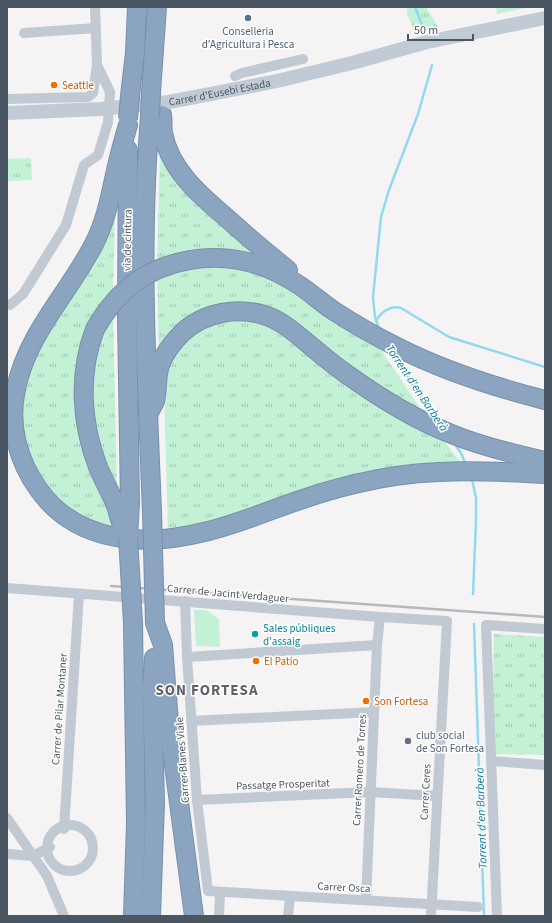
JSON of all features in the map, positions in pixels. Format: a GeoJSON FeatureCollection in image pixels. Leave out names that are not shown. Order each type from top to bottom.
{"type":"FeatureCollection","features":[{"type":"Feature","properties":{"kind":"highway","name":"via de cintura"},"geometry":{"type":"LineString","coordinates":[[133,916],[136,823],[133,623],[128,537],[122,501],[129,473],[127,303],[128,122],[135,53],[137,7]]}},
{"type":"Feature","properties":{"kind":"highway"},"geometry":{"type":"LineString","coordinates":[[157,7],[154,40],[157,92],[156,116],[168,149],[179,169],[194,188],[265,252],[362,322],[373,334]]}},
{"type":"Feature","properties":{"kind":"highway","name":"via de cintura"},"geometry":{"type":"LineString","coordinates":[[151,916],[155,802],[152,689],[155,623],[145,351],[145,255],[147,153],[156,116]]}},
{"type":"Feature","properties":{"kind":"highway"},"geometry":{"type":"LineString","coordinates":[[128,122],[108,207],[98,234],[89,252],[31,345],[15,390],[13,422],[19,454],[34,483],[43,496],[54,507],[80,526],[107,536],[140,539],[169,538],[189,536],[220,528],[313,496],[364,482],[409,474],[460,470],[545,474]]}},
{"type":"Feature","properties":{"kind":"highway"},"geometry":{"type":"LineString","coordinates":[[122,501],[99,469],[89,440],[86,423],[84,388],[86,356],[95,329],[114,301],[125,290],[139,280],[153,271],[167,265],[190,260],[228,258],[271,269],[300,286],[333,310],[397,347],[465,377],[507,391],[545,400]]}},
{"type":"Feature","properties":{"kind":"highway"},"geometry":{"type":"LineString","coordinates":[[148,415],[155,401],[160,365],[176,340],[188,329],[203,319],[221,313],[239,311],[260,314],[281,323],[351,377],[382,398],[423,421],[466,440],[502,451],[545,461]]}},
{"type":"Feature","properties":{"kind":"highway"},"geometry":{"type":"LineString","coordinates":[[155,623],[163,644],[175,782],[194,915]]}},
{"type":"Feature","properties":{"kind":"main road","name":"Carrer d'Eusebi Estada"},"geometry":{"type":"LineString","coordinates":[[7,113],[101,109],[175,101],[278,81],[352,63],[427,42],[545,18]]}},
{"type":"Feature","properties":{"kind":"street"},"geometry":{"type":"LineString","coordinates":[[7,100],[88,97],[93,93],[96,65],[95,7]]}},
{"type":"Feature","properties":{"kind":"street"},"geometry":{"type":"LineString","coordinates":[[24,33],[96,28]]}},
{"type":"Feature","properties":{"kind":"street"},"geometry":{"type":"LineString","coordinates":[[235,76],[242,73],[303,59]]}},
{"type":"Feature","properties":{"kind":"street"},"geometry":{"type":"LineString","coordinates":[[7,304],[10,305],[23,294],[66,225],[84,165],[98,155],[108,122],[110,92],[96,65]]}},
{"type":"Feature","properties":{"kind":"street","name":"Carrer de Jacint Verdaguer"},"geometry":{"type":"LineString","coordinates":[[7,588],[447,621]]}},
{"type":"Feature","properties":{"kind":"street","name":"Carrer de Pilar Montaner"},"geometry":{"type":"LineString","coordinates":[[63,828],[80,594]]}},
{"type":"Feature","properties":{"kind":"street","name":"Carrer Blanes Viale"},"geometry":{"type":"LineString","coordinates":[[185,601],[187,657],[197,800],[208,892]]}},
{"type":"Feature","properties":{"kind":"street","name":"Carrer Romero de Torres"},"geometry":{"type":"LineString","coordinates":[[366,900],[377,644],[380,617]]}},
{"type":"Feature","properties":{"kind":"street","name":"Carrer Ceres"},"geometry":{"type":"LineString","coordinates":[[431,916],[447,621]]}},
{"type":"Feature","properties":{"kind":"street"},"geometry":{"type":"LineString","coordinates":[[497,916],[486,625],[545,629]]}},
{"type":"Feature","properties":{"kind":"street"},"geometry":{"type":"LineString","coordinates":[[187,657],[377,644]]}},
{"type":"Feature","properties":{"kind":"street"},"geometry":{"type":"LineString","coordinates":[[191,721],[374,712]]}},
{"type":"Feature","properties":{"kind":"street"},"geometry":{"type":"LineString","coordinates":[[492,761],[545,765]]}},
{"type":"Feature","properties":{"kind":"street","name":"Passatge Prosperitat"},"geometry":{"type":"LineString","coordinates":[[197,800],[370,792],[437,796]]}},
{"type":"Feature","properties":{"kind":"street"},"geometry":{"type":"LineString","coordinates":[[7,818],[47,876],[64,916]]}},
{"type":"Feature","properties":{"kind":"street"},"geometry":{"type":"LineString","coordinates":[[70,826],[83,830],[92,841],[93,848],[89,861],[76,870],[68,871],[60,869],[53,864],[49,857],[49,848],[48,841],[51,835],[56,830],[70,826]]}},
{"type":"Feature","properties":{"kind":"street"},"geometry":{"type":"LineString","coordinates":[[7,854],[33,856],[49,848]]}},
{"type":"Feature","properties":{"kind":"street","name":"Carrer Osca"},"geometry":{"type":"LineString","coordinates":[[208,892],[478,907]]}},
{"type":"Feature","properties":{"kind":"street"},"geometry":{"type":"LineString","coordinates":[[220,892],[220,916]]}},
{"type":"Feature","properties":{"kind":"street"},"geometry":{"type":"LineString","coordinates":[[288,916],[290,896]]}},
{"type":"Feature","properties":{"kind":"green space"},"geometry":{"type":"Polygon","coordinates":[[[407,7],[426,7],[438,27],[415,32],[407,14],[407,7]]]}},
{"type":"Feature","properties":{"kind":"green space"},"geometry":{"type":"Polygon","coordinates":[[[496,7],[530,7],[497,14],[496,7]]]}},
{"type":"Feature","properties":{"kind":"green space"},"geometry":{"type":"Polygon","coordinates":[[[160,153],[259,256],[157,262],[160,153]]]}},
{"type":"Feature","properties":{"kind":"green space"},"geometry":{"type":"Polygon","coordinates":[[[31,158],[32,180],[7,181],[7,159],[31,158]]]}},
{"type":"Feature","properties":{"kind":"green space"},"geometry":{"type":"Polygon","coordinates":[[[115,212],[113,290],[83,335],[77,362],[111,511],[110,530],[65,509],[34,472],[20,428],[24,384],[48,327],[115,212]]]}},
{"type":"Feature","properties":{"kind":"green space"},"geometry":{"type":"Polygon","coordinates":[[[195,266],[237,267],[281,283],[357,336],[381,350],[424,414],[242,305],[159,354],[157,279],[195,266]]]}},
{"type":"Feature","properties":{"kind":"green space"},"geometry":{"type":"Polygon","coordinates":[[[113,312],[117,490],[107,474],[90,409],[96,343],[113,312]]]}},
{"type":"Feature","properties":{"kind":"green space"},"geometry":{"type":"Polygon","coordinates":[[[245,319],[270,326],[443,440],[462,464],[168,532],[164,395],[166,379],[172,361],[177,352],[199,330],[217,322],[245,319]]]}},
{"type":"Feature","properties":{"kind":"green space"},"geometry":{"type":"Polygon","coordinates":[[[194,610],[206,610],[219,619],[220,647],[196,646],[194,610]]]}},
{"type":"Feature","properties":{"kind":"green space"},"geometry":{"type":"Polygon","coordinates":[[[494,634],[545,637],[545,755],[492,754],[494,634]]]}},
{"type":"Feature","properties":{"kind":"waterway","name":"Torrent d'en Barberà"},"geometry":{"type":"LineString","coordinates":[[415,7],[423,27]]}},
{"type":"Feature","properties":{"kind":"waterway","name":"Torrent d'en Barberà"},"geometry":{"type":"LineString","coordinates":[[379,329],[375,317],[373,297],[381,217],[389,190],[418,114],[432,65]]}},
{"type":"Feature","properties":{"kind":"waterway"},"geometry":{"type":"LineString","coordinates":[[376,321],[386,310],[397,307],[401,308],[449,337],[545,367]]}},
{"type":"Feature","properties":{"kind":"waterway","name":"Torrent d'en Barberà"},"geometry":{"type":"LineString","coordinates":[[392,353],[435,419]]}},
{"type":"Feature","properties":{"kind":"waterway","name":"Torrent d'en Barberà"},"geometry":{"type":"LineString","coordinates":[[454,443],[461,453],[466,465]]}},
{"type":"Feature","properties":{"kind":"waterway","name":"Torrent d'en Barberà"},"geometry":{"type":"LineString","coordinates":[[472,479],[476,498],[473,594]]}},
{"type":"Feature","properties":{"kind":"waterway","name":"Torrent d'en Barberà"},"geometry":{"type":"LineString","coordinates":[[474,624],[484,916]]}},
{"type":"Feature","properties":{"kind":"railway"},"geometry":{"type":"LineString","coordinates":[[111,586],[545,617]]}},
{"type":"Feature","properties":{"kind":"place","name":"Conselleria d'Agricultura i Pesca"},"geometry":{"type":"Point","coordinates":[248,18]}},
{"type":"Feature","properties":{"kind":"place","name":"Seattle"},"geometry":{"type":"Point","coordinates":[54,85]}},
{"type":"Feature","properties":{"kind":"place","name":"Sales públiques d'assaig"},"geometry":{"type":"Point","coordinates":[255,634]}},
{"type":"Feature","properties":{"kind":"place","name":"El Patio"},"geometry":{"type":"Point","coordinates":[256,661]}},
{"type":"Feature","properties":{"kind":"place","name":"Son Fortesa"},"geometry":{"type":"Point","coordinates":[366,701]}},
{"type":"Feature","properties":{"kind":"place","name":"club social de Son Fortesa"},"geometry":{"type":"Point","coordinates":[408,741]}},
{"type":"Feature","properties":{"kind":"district","name":"SON FORTESA"},"geometry":{"type":"Point","coordinates":[207,690]}}]}
